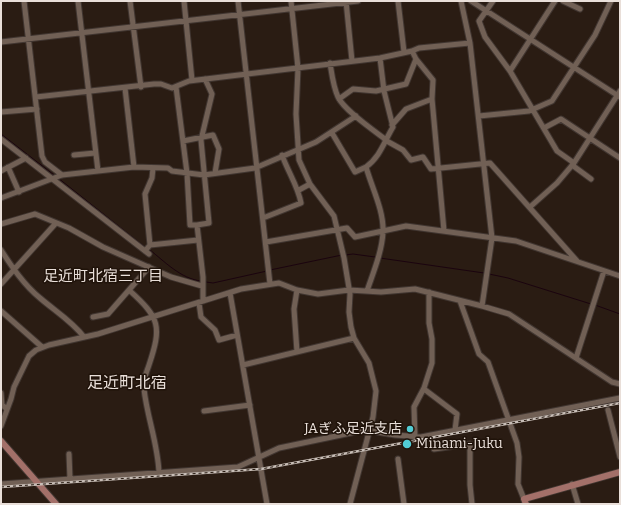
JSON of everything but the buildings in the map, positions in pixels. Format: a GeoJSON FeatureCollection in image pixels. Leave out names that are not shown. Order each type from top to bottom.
{"type":"FeatureCollection","features":[{"type":"Feature","properties":{"kind":"main road"},"geometry":{"type":"LineString","coordinates":[[1,441],[56,504]]}},
{"type":"Feature","properties":{"kind":"main road"},"geometry":{"type":"LineString","coordinates":[[525,501],[572,484],[620,472]]}},
{"type":"Feature","properties":{"kind":"street"},"geometry":{"type":"LineString","coordinates":[[24,1],[42,156],[45,162],[62,175]]}},
{"type":"Feature","properties":{"kind":"street"},"geometry":{"type":"LineString","coordinates":[[78,1],[98,171]]}},
{"type":"Feature","properties":{"kind":"street"},"geometry":{"type":"LineString","coordinates":[[130,1],[141,86]]}},
{"type":"Feature","properties":{"kind":"street"},"geometry":{"type":"LineString","coordinates":[[184,1],[192,80]]}},
{"type":"Feature","properties":{"kind":"street"},"geometry":{"type":"LineString","coordinates":[[238,1],[264,218],[270,284]]}},
{"type":"Feature","properties":{"kind":"street"},"geometry":{"type":"LineString","coordinates":[[292,1],[298,68],[296,114],[299,160],[310,184],[334,216],[338,229],[349,290],[348,312],[354,338],[369,363],[376,391],[369,430],[361,456],[350,504]]}},
{"type":"Feature","properties":{"kind":"street"},"geometry":{"type":"LineString","coordinates":[[1,42],[358,1]]}},
{"type":"Feature","properties":{"kind":"street"},"geometry":{"type":"LineString","coordinates":[[398,1],[404,52]]}},
{"type":"Feature","properties":{"kind":"street"},"geometry":{"type":"LineString","coordinates":[[461,1],[470,44],[492,238],[482,306]]}},
{"type":"Feature","properties":{"kind":"street"},"geometry":{"type":"LineString","coordinates":[[471,1],[486,12],[619,94],[573,164],[557,183],[530,207]]}},
{"type":"Feature","properties":{"kind":"street"},"geometry":{"type":"LineString","coordinates":[[493,1],[479,21],[485,37],[510,71],[534,109],[557,151],[591,179]]}},
{"type":"Feature","properties":{"kind":"street"},"geometry":{"type":"LineString","coordinates":[[510,71],[555,1]]}},
{"type":"Feature","properties":{"kind":"street"},"geometry":{"type":"LineString","coordinates":[[563,1],[580,9]]}},
{"type":"Feature","properties":{"kind":"street"},"geometry":{"type":"LineString","coordinates":[[479,116],[534,109],[552,101],[594,35],[611,1]]}},
{"type":"Feature","properties":{"kind":"street"},"geometry":{"type":"LineString","coordinates":[[346,2],[352,61]]}},
{"type":"Feature","properties":{"kind":"street"},"geometry":{"type":"LineString","coordinates":[[36,97],[161,84],[172,88],[192,80],[205,78],[380,58],[419,48],[470,44]]}},
{"type":"Feature","properties":{"kind":"street"},"geometry":{"type":"LineString","coordinates":[[412,51],[416,59],[434,80],[432,99],[444,231]]}},
{"type":"Feature","properties":{"kind":"street"},"geometry":{"type":"LineString","coordinates":[[332,133],[355,172],[366,167],[380,154],[385,140],[393,127],[384,91],[380,58]]}},
{"type":"Feature","properties":{"kind":"street"},"geometry":{"type":"LineString","coordinates":[[339,99],[353,89],[384,91],[406,84],[416,59]]}},
{"type":"Feature","properties":{"kind":"street"},"geometry":{"type":"LineString","coordinates":[[330,63],[333,84],[339,99],[356,116],[385,140],[403,150],[411,160],[423,157],[431,169],[490,163],[578,262]]}},
{"type":"Feature","properties":{"kind":"street"},"geometry":{"type":"LineString","coordinates":[[176,87],[183,141],[190,225],[209,222],[202,136],[212,94],[205,78]]}},
{"type":"Feature","properties":{"kind":"street"},"geometry":{"type":"LineString","coordinates":[[125,88],[134,167]]}},
{"type":"Feature","properties":{"kind":"street"},"geometry":{"type":"LineString","coordinates":[[392,125],[406,109],[432,99]]}},
{"type":"Feature","properties":{"kind":"street"},"geometry":{"type":"LineString","coordinates":[[1,112],[37,109]]}},
{"type":"Feature","properties":{"kind":"street"},"geometry":{"type":"LineString","coordinates":[[1,198],[62,175],[134,167],[168,168],[186,173],[204,175],[258,167],[316,142],[356,116]]}},
{"type":"Feature","properties":{"kind":"street"},"geometry":{"type":"LineString","coordinates":[[544,128],[562,119],[620,158]]}},
{"type":"Feature","properties":{"kind":"street"},"geometry":{"type":"LineString","coordinates":[[183,141],[213,135],[216,138],[219,149],[215,174]]}},
{"type":"Feature","properties":{"kind":"street"},"geometry":{"type":"LineString","coordinates":[[1,139],[147,252],[150,245],[145,194],[152,178],[153,168]]}},
{"type":"Feature","properties":{"kind":"street"},"geometry":{"type":"LineString","coordinates":[[74,155],[95,153]]}},
{"type":"Feature","properties":{"kind":"street"},"geometry":{"type":"LineString","coordinates":[[264,218],[301,203],[298,190],[288,173],[282,156]]}},
{"type":"Feature","properties":{"kind":"street"},"geometry":{"type":"LineString","coordinates":[[1,171],[26,158]]}},
{"type":"Feature","properties":{"kind":"street"},"geometry":{"type":"LineString","coordinates":[[8,167],[19,192]]}},
{"type":"Feature","properties":{"kind":"street"},"geometry":{"type":"LineString","coordinates":[[366,167],[381,213],[383,231],[367,291]]}},
{"type":"Feature","properties":{"kind":"street"},"geometry":{"type":"LineString","coordinates":[[298,190],[310,184]]}},
{"type":"Feature","properties":{"kind":"street"},"geometry":{"type":"LineString","coordinates":[[1,224],[27,214],[35,214],[82,234],[103,248],[149,267],[202,286]]}},
{"type":"Feature","properties":{"kind":"street"},"geometry":{"type":"LineString","coordinates":[[1,284],[56,223]]}},
{"type":"Feature","properties":{"kind":"street"},"geometry":{"type":"LineString","coordinates":[[197,224],[203,277],[201,317],[215,330],[219,340],[237,336]]}},
{"type":"Feature","properties":{"kind":"street"},"geometry":{"type":"LineString","coordinates":[[266,242],[347,228],[355,237],[406,226],[516,241],[620,276]]}},
{"type":"Feature","properties":{"kind":"street"},"geometry":{"type":"LineString","coordinates":[[150,245],[198,240]]}},
{"type":"Feature","properties":{"kind":"street"},"geometry":{"type":"LineString","coordinates":[[1,250],[14,269],[38,296],[77,327],[84,336]]}},
{"type":"Feature","properties":{"kind":"street"},"geometry":{"type":"LineString","coordinates":[[93,317],[108,314],[149,267]]}},
{"type":"Feature","properties":{"kind":"street"},"geometry":{"type":"LineString","coordinates":[[576,358],[604,271]]}},
{"type":"Feature","properties":{"kind":"street"},"geometry":{"type":"LineString","coordinates":[[1,426],[14,387],[31,352],[42,347],[154,317],[230,293],[270,284],[285,284],[297,290],[323,294],[349,290],[390,292],[404,288],[429,292],[482,306],[509,314],[612,382],[620,384]]}},
{"type":"Feature","properties":{"kind":"street"},"geometry":{"type":"LineString","coordinates":[[129,290],[151,311],[154,317],[157,338],[143,382],[149,421],[158,454],[159,473]]}},
{"type":"Feature","properties":{"kind":"street"},"geometry":{"type":"LineString","coordinates":[[297,290],[294,309],[297,352]]}},
{"type":"Feature","properties":{"kind":"street"},"geometry":{"type":"LineString","coordinates":[[415,437],[414,407],[424,389],[432,363],[432,339],[429,323],[429,292]]}},
{"type":"Feature","properties":{"kind":"street"},"geometry":{"type":"LineString","coordinates":[[230,293],[260,457],[267,504]]}},
{"type":"Feature","properties":{"kind":"street"},"geometry":{"type":"LineString","coordinates":[[460,301],[479,354],[488,362],[518,448],[518,484],[525,501]]}},
{"type":"Feature","properties":{"kind":"street"},"geometry":{"type":"LineString","coordinates":[[1,311],[42,347]]}},
{"type":"Feature","properties":{"kind":"street"},"geometry":{"type":"LineString","coordinates":[[243,365],[354,338]]}},
{"type":"Feature","properties":{"kind":"street"},"geometry":{"type":"LineString","coordinates":[[424,389],[457,414],[455,430]]}},
{"type":"Feature","properties":{"kind":"street"},"geometry":{"type":"LineString","coordinates":[[1,393],[2,405],[7,409]]}},
{"type":"Feature","properties":{"kind":"street"},"geometry":{"type":"LineString","coordinates":[[1,484],[238,467],[279,448],[369,430],[415,437],[620,398]]}},
{"type":"Feature","properties":{"kind":"street"},"geometry":{"type":"LineString","coordinates":[[204,411],[250,405]]}},
{"type":"Feature","properties":{"kind":"street"},"geometry":{"type":"LineString","coordinates":[[608,410],[620,457]]}},
{"type":"Feature","properties":{"kind":"street"},"geometry":{"type":"LineString","coordinates":[[434,449],[470,444],[470,485],[472,504]]}},
{"type":"Feature","properties":{"kind":"street"},"geometry":{"type":"LineString","coordinates":[[69,454],[70,479]]}},
{"type":"Feature","properties":{"kind":"street"},"geometry":{"type":"LineString","coordinates":[[398,459],[404,504]]}},
{"type":"Feature","properties":{"kind":"street"},"geometry":{"type":"LineString","coordinates":[[572,484],[578,504]]}},
{"type":"Feature","properties":{"kind":"waterway"},"geometry":{"type":"LineString","coordinates":[[1,134],[54,175]]}},
{"type":"Feature","properties":{"kind":"waterway"},"geometry":{"type":"LineString","coordinates":[[58,178],[145,247]]}},
{"type":"Feature","properties":{"kind":"waterway"},"geometry":{"type":"LineString","coordinates":[[150,250],[180,273],[194,280],[201,281]]}},
{"type":"Feature","properties":{"kind":"waterway"},"geometry":{"type":"LineString","coordinates":[[345,255],[353,254],[375,257]]}},
{"type":"Feature","properties":{"kind":"waterway"},"geometry":{"type":"LineString","coordinates":[[270,270],[342,255]]}},
{"type":"Feature","properties":{"kind":"waterway"},"geometry":{"type":"LineString","coordinates":[[380,258],[484,273]]}},
{"type":"Feature","properties":{"kind":"waterway"},"geometry":{"type":"LineString","coordinates":[[206,282],[213,283],[267,271]]}},
{"type":"Feature","properties":{"kind":"waterway"},"geometry":{"type":"LineString","coordinates":[[489,274],[508,278],[591,304]]}},
{"type":"Feature","properties":{"kind":"waterway"},"geometry":{"type":"LineString","coordinates":[[595,305],[620,314]]}},
{"type":"Feature","properties":{"kind":"railway"},"geometry":{"type":"LineString","coordinates":[[1,487],[261,469],[620,403]]}},
{"type":"Feature","properties":{"kind":"place","name":"JAぎふ足近支店"},"geometry":{"type":"Point","coordinates":[410,429]}},
{"type":"Feature","properties":{"kind":"place","name":"Minami-Juku"},"geometry":{"type":"Point","coordinates":[407,444]}},
{"type":"Feature","properties":{"kind":"district","name":"足近町北宿三丁目"},"geometry":{"type":"Point","coordinates":[103,277]}},
{"type":"Feature","properties":{"kind":"district","name":"足近町北宿"},"geometry":{"type":"Point","coordinates":[127,384]}}]}
